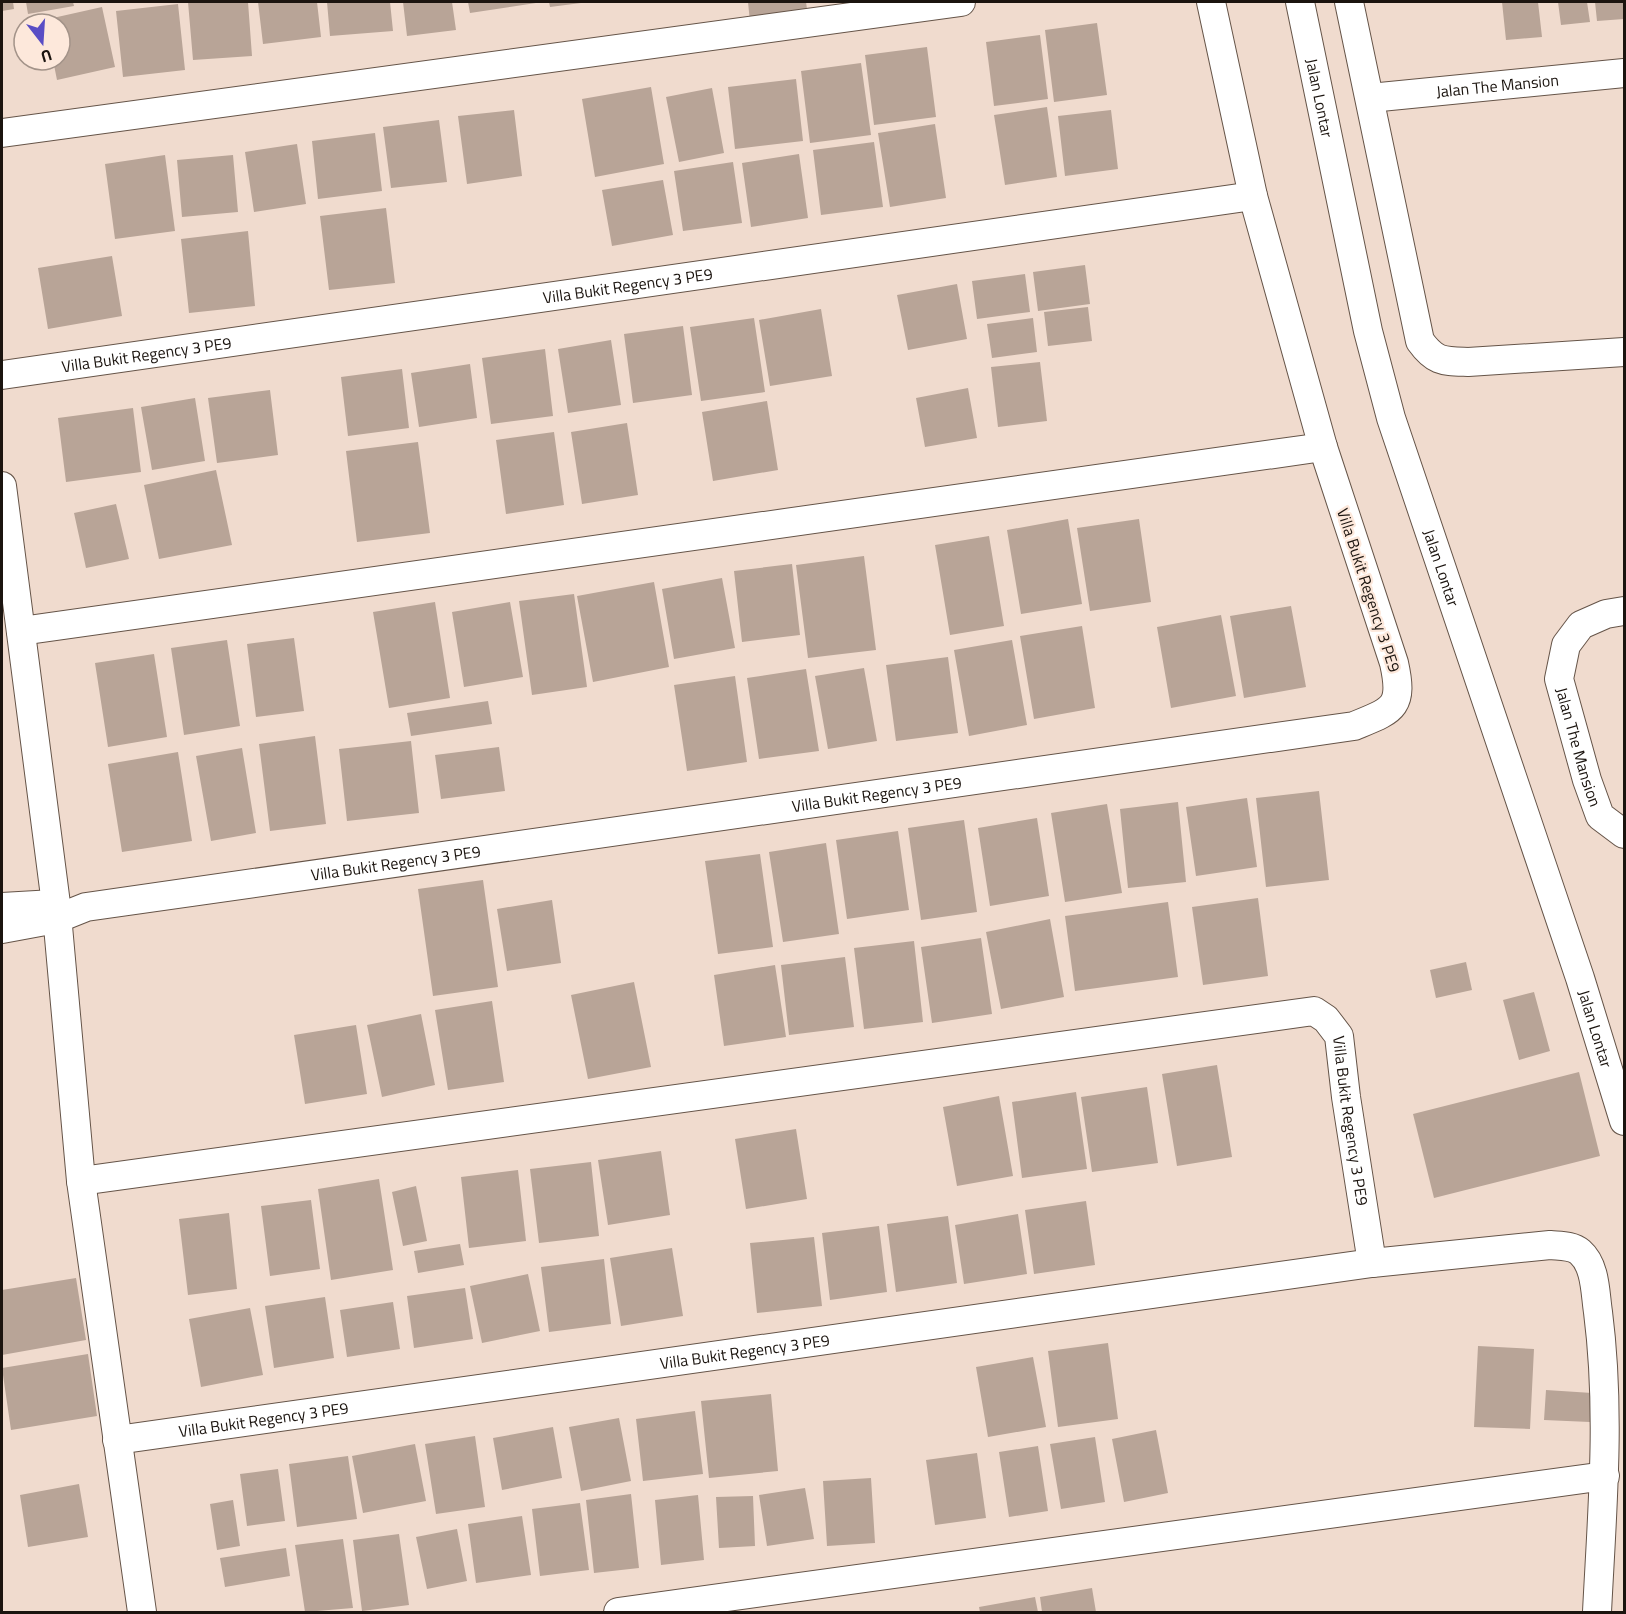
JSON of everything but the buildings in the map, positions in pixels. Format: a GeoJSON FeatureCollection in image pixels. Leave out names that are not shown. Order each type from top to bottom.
{"type":"FeatureCollection","features":[{"type":"Feature","properties":{"kind":"street"},"geometry":{"type":"LineString","coordinates":[[2,133],[961,2]]}},
{"type":"Feature","properties":{"kind":"street","name":"Villa Bukit Regency 3 PE9"},"geometry":{"type":"LineString","coordinates":[[2,929],[56,911],[1354,726],[1382,715],[1393,706],[1400,687],[1323,447],[1253,196],[1211,2]]}},
{"type":"Feature","properties":{"kind":"street","name":"Jalan Lontar"},"geometry":{"type":"LineString","coordinates":[[1300,2],[1368,331],[1391,418],[1580,978],[1624,1121]]}},
{"type":"Feature","properties":{"kind":"street"},"geometry":{"type":"LineString","coordinates":[[1349,2],[1420,340],[1431,356],[1447,362],[1468,362],[1624,352]]}},
{"type":"Feature","properties":{"kind":"street","name":"Jalan The Mansion"},"geometry":{"type":"LineString","coordinates":[[1370,98],[1624,73]]}},
{"type":"Feature","properties":{"kind":"street","name":"Villa Bukit Regency 3 PE9"},"geometry":{"type":"LineString","coordinates":[[2,375],[1253,196]]}},
{"type":"Feature","properties":{"kind":"street"},"geometry":{"type":"LineString","coordinates":[[21,631],[1323,447]]}},
{"type":"Feature","properties":{"kind":"street"},"geometry":{"type":"LineString","coordinates":[[2,486],[56,911],[81,1181],[142,1612]]}},
{"type":"Feature","properties":{"kind":"street","name":"Jalan The Mansion"},"geometry":{"type":"LineString","coordinates":[[1624,611],[1606,614],[1581,625],[1566,645],[1559,679],[1587,780],[1600,816],[1624,834]]}},
{"type":"Feature","properties":{"kind":"street","name":"Villa Bukit Regency 3 PE9"},"geometry":{"type":"LineString","coordinates":[[2,907],[56,911]]}},
{"type":"Feature","properties":{"kind":"street","name":"Villa Bukit Regency 3 PE9"},"geometry":{"type":"LineString","coordinates":[[81,1181],[1314,1011],[1326,1019],[1339,1036],[1346,1097],[1372,1263]]}},
{"type":"Feature","properties":{"kind":"street","name":"Villa Bukit Regency 3 PE9"},"geometry":{"type":"LineString","coordinates":[[117,1440],[1372,1263],[1550,1245],[1567,1246],[1580,1252],[1592,1271],[1604,1359],[1607,1437],[1597,1612]]}},
{"type":"Feature","properties":{"kind":"street"},"geometry":{"type":"LineString","coordinates":[[618,1612],[1605,1476]]}}]}
